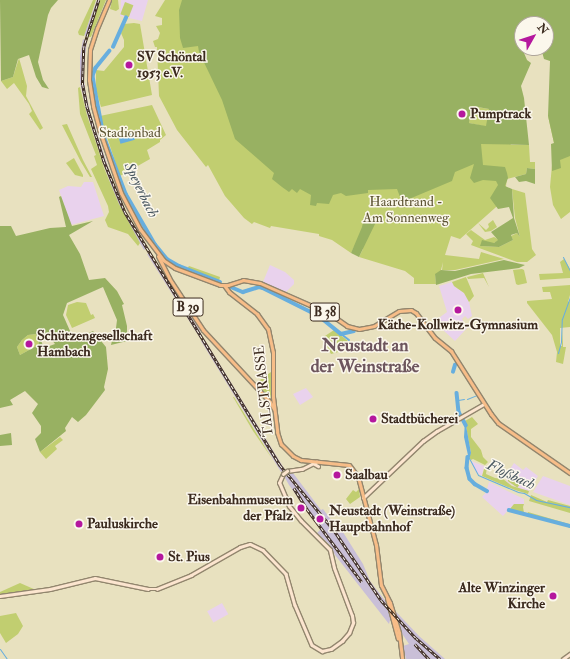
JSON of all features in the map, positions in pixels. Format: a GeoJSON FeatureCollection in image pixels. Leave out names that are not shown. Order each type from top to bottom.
{"type":"FeatureCollection","features":[{"type":"Feature","properties":{"kind":"main road","name":"B 39"},"geometry":{"type":"LineString","coordinates":[[109,0],[90,50],[90,92],[99,129],[118,187],[137,224],[157,253],[166,262],[186,272],[226,285]]}},
{"type":"Feature","properties":{"kind":"main road"},"geometry":{"type":"LineString","coordinates":[[157,253],[164,267]]}},
{"type":"Feature","properties":{"kind":"main road"},"geometry":{"type":"LineString","coordinates":[[164,267],[166,262]]}},
{"type":"Feature","properties":{"kind":"main road","name":"B 39"},"geometry":{"type":"LineString","coordinates":[[164,267],[174,286],[207,334],[270,401]]}},
{"type":"Feature","properties":{"kind":"main road","name":"B 38"},"geometry":{"type":"LineString","coordinates":[[226,285],[243,280],[260,283],[330,314],[347,326],[362,329],[374,326],[399,311],[409,310],[414,312],[454,356],[484,404],[500,424],[570,473]]}},
{"type":"Feature","properties":{"kind":"main road","name":"TALSTRASSE"},"geometry":{"type":"LineString","coordinates":[[226,285],[229,292],[257,314],[268,329],[274,352],[273,397],[270,401],[274,410],[278,437],[294,457],[306,461]]}},
{"type":"Feature","properties":{"kind":"main road"},"geometry":{"type":"LineString","coordinates":[[270,401],[273,397]]}},
{"type":"Feature","properties":{"kind":"main road"},"geometry":{"type":"LineString","coordinates":[[306,461],[351,466],[358,477],[376,545],[381,584],[396,622],[402,659]]}},
{"type":"Feature","properties":{"kind":"street"},"geometry":{"type":"LineString","coordinates":[[363,498],[423,441],[437,431],[463,418],[484,404]]}},
{"type":"Feature","properties":{"kind":"street"},"geometry":{"type":"LineString","coordinates":[[306,461],[307,466]]}},
{"type":"Feature","properties":{"kind":"street"},"geometry":{"type":"LineString","coordinates":[[299,470],[306,461]]}},
{"type":"Feature","properties":{"kind":"street"},"geometry":{"type":"LineString","coordinates":[[0,596],[50,589],[93,578],[100,578],[148,589],[161,588],[196,573],[240,546],[250,544],[258,546],[283,570],[311,644],[322,651],[334,647],[347,636],[352,626],[353,619],[334,568],[331,552],[289,506],[279,483],[283,474],[287,471],[299,470],[314,462],[318,466]]}},
{"type":"Feature","properties":{"kind":"street"},"geometry":{"type":"LineString","coordinates":[[563,659],[570,654]]}},
{"type":"Feature","properties":{"kind":"shaded area"},"geometry":{"type":"Polygon","coordinates":[[[97,0],[100,0],[88,37],[84,35],[97,0]]]}},
{"type":"Feature","properties":{"kind":"shaded area"},"geometry":{"type":"Polygon","coordinates":[[[121,0],[148,0],[142,21],[120,16],[121,0]]]}},
{"type":"Feature","properties":{"kind":"shaded area"},"geometry":{"type":"Polygon","coordinates":[[[83,39],[87,41],[83,73],[91,115],[113,182],[127,215],[147,247],[144,250],[122,212],[113,191],[87,114],[80,82],[80,57],[83,39]]]}},
{"type":"Feature","properties":{"kind":"shaded area"},"geometry":{"type":"Polygon","coordinates":[[[84,182],[93,182],[104,216],[71,225],[59,190],[68,186],[81,187],[84,182]]]}},
{"type":"Feature","properties":{"kind":"shaded area"},"geometry":{"type":"Polygon","coordinates":[[[150,253],[199,329],[202,336],[200,338],[147,254],[150,253]]]}},
{"type":"Feature","properties":{"kind":"shaded area"},"geometry":{"type":"Polygon","coordinates":[[[270,265],[285,272],[294,280],[294,284],[286,292],[263,282],[270,265]]]}},
{"type":"Feature","properties":{"kind":"shaded area","name":"Käthe-Kollwitz-Gymnasium"},"geometry":{"type":"Polygon","coordinates":[[[452,282],[454,286],[464,293],[469,302],[472,316],[468,319],[465,316],[462,319],[467,328],[455,341],[442,329],[436,320],[447,312],[439,286],[452,282]]]}},
{"type":"Feature","properties":{"kind":"shaded area"},"geometry":{"type":"Polygon","coordinates":[[[204,339],[285,470],[281,472],[201,341],[204,339]]]}},
{"type":"Feature","properties":{"kind":"shaded area"},"geometry":{"type":"Polygon","coordinates":[[[306,388],[313,397],[300,405],[293,394],[306,388]]]}},
{"type":"Feature","properties":{"kind":"shaded area"},"geometry":{"type":"Polygon","coordinates":[[[471,461],[484,466],[482,476],[476,472],[471,461]]]}},
{"type":"Feature","properties":{"kind":"shaded area"},"geometry":{"type":"Polygon","coordinates":[[[514,463],[523,470],[526,467],[538,476],[529,491],[517,488],[506,481],[511,474],[508,472],[514,463]]]}},
{"type":"Feature","properties":{"kind":"shaded area"},"geometry":{"type":"Polygon","coordinates":[[[288,473],[293,473],[321,510],[323,509],[337,528],[341,529],[363,564],[370,581],[383,598],[419,636],[445,659],[406,659],[403,646],[409,644],[390,620],[389,624],[335,555],[330,545],[317,533],[321,529],[289,485],[284,476],[288,473]]]}},
{"type":"Feature","properties":{"kind":"shaded area"},"geometry":{"type":"Polygon","coordinates":[[[543,476],[570,486],[570,505],[533,492],[543,476]]]}},
{"type":"Feature","properties":{"kind":"shaded area"},"geometry":{"type":"Polygon","coordinates":[[[489,482],[524,499],[524,504],[514,504],[503,516],[482,497],[488,490],[489,482]]]}},
{"type":"Feature","properties":{"kind":"shaded area"},"geometry":{"type":"Polygon","coordinates":[[[222,603],[228,614],[213,623],[207,611],[222,603]]]}},
{"type":"Feature","properties":{"kind":"green space"},"geometry":{"type":"Polygon","coordinates":[[[0,0],[58,0],[51,8],[48,15],[38,62],[43,80],[49,89],[42,87],[36,77],[29,55],[18,59],[13,77],[1,81],[0,0]]]}},
{"type":"Feature","properties":{"kind":"green space"},"geometry":{"type":"Polygon","coordinates":[[[93,0],[96,0],[84,36],[79,35],[78,32],[93,0]]]}},
{"type":"Feature","properties":{"kind":"green space"},"geometry":{"type":"Polygon","coordinates":[[[100,0],[106,0],[91,37],[88,37],[100,0]]]}},
{"type":"Feature","properties":{"kind":"green space"},"geometry":{"type":"Polygon","coordinates":[[[112,0],[118,0],[119,9],[116,11],[110,9],[112,0]]]}},
{"type":"Feature","properties":{"kind":"green space","name":"Haardtrand - Am Sonnenweg"},"geometry":{"type":"Polygon","coordinates":[[[165,0],[239,0],[412,159],[483,126],[469,123],[471,106],[489,109],[511,145],[529,145],[530,162],[535,162],[535,169],[527,168],[526,174],[507,179],[504,200],[460,239],[451,236],[445,255],[479,259],[481,252],[504,259],[455,270],[442,270],[443,262],[440,274],[435,274],[436,284],[414,284],[414,278],[405,271],[359,257],[363,249],[354,247],[351,253],[332,240],[319,236],[319,234],[271,226],[270,228],[254,222],[252,224],[244,218],[225,196],[208,165],[206,167],[177,130],[159,96],[157,47],[155,47],[153,41],[158,39],[160,33],[156,26],[162,25],[162,18],[155,16],[165,0]]]}},
{"type":"Feature","properties":{"kind":"green space"},"geometry":{"type":"Polygon","coordinates":[[[182,0],[570,0],[570,156],[560,160],[561,168],[552,171],[551,144],[554,143],[548,116],[550,61],[544,59],[543,56],[554,56],[554,16],[514,16],[514,56],[525,56],[527,60],[531,63],[521,86],[524,98],[529,145],[481,144],[483,165],[505,167],[508,178],[505,186],[512,189],[514,218],[520,237],[517,233],[511,235],[513,240],[499,247],[480,246],[482,240],[494,243],[498,240],[491,232],[513,218],[509,207],[498,209],[490,198],[498,185],[496,181],[483,180],[474,183],[470,178],[474,164],[455,172],[452,181],[402,202],[397,189],[368,190],[368,193],[346,196],[341,193],[333,195],[329,204],[317,203],[316,206],[310,205],[311,195],[300,189],[297,193],[292,189],[289,192],[272,179],[274,173],[235,139],[222,100],[199,52],[198,46],[183,48],[180,38],[179,10],[182,0]],[[472,106],[469,123],[486,126],[489,109],[472,106]]]}},
{"type":"Feature","properties":{"kind":"green space"},"geometry":{"type":"Polygon","coordinates":[[[125,2],[133,5],[129,17],[120,14],[125,2]]]}},
{"type":"Feature","properties":{"kind":"green space","name":"SV Schöntal 1953 e.V."},"geometry":{"type":"Polygon","coordinates":[[[124,24],[140,24],[152,95],[101,107],[96,90],[96,70],[104,71],[124,47],[124,40],[121,33],[124,24]]]}},
{"type":"Feature","properties":{"kind":"green space"},"geometry":{"type":"Polygon","coordinates":[[[19,58],[27,86],[26,96],[43,128],[40,130],[29,114],[32,111],[29,104],[14,83],[7,89],[1,81],[13,77],[19,58]]]}},
{"type":"Feature","properties":{"kind":"green space"},"geometry":{"type":"Polygon","coordinates":[[[80,87],[87,115],[104,168],[119,204],[140,243],[138,246],[128,234],[108,227],[105,220],[109,212],[108,206],[91,169],[97,165],[94,156],[96,155],[80,114],[78,88],[80,87]]]}},
{"type":"Feature","properties":{"kind":"green space","name":"Stadionbad"},"geometry":{"type":"Polygon","coordinates":[[[152,105],[166,135],[160,140],[160,142],[147,150],[150,159],[120,176],[100,116],[152,105]]]}},
{"type":"Feature","properties":{"kind":"green space"},"geometry":{"type":"Polygon","coordinates":[[[548,116],[570,154],[570,212],[561,219],[553,205],[550,187],[554,143],[548,116]]]}},
{"type":"Feature","properties":{"kind":"green space"},"geometry":{"type":"Polygon","coordinates":[[[67,124],[92,177],[90,177],[81,162],[62,125],[67,124]]]}},
{"type":"Feature","properties":{"kind":"green space"},"geometry":{"type":"Polygon","coordinates":[[[74,158],[83,177],[75,175],[66,163],[74,158]]]}},
{"type":"Feature","properties":{"kind":"green space"},"geometry":{"type":"Polygon","coordinates":[[[527,168],[535,169],[535,184],[526,181],[519,182],[515,177],[526,174],[527,168]]]}},
{"type":"Feature","properties":{"kind":"green space"},"geometry":{"type":"Polygon","coordinates":[[[512,189],[525,193],[532,249],[536,255],[527,262],[517,262],[471,245],[473,241],[466,234],[471,230],[485,240],[494,237],[499,240],[494,243],[480,246],[499,247],[513,240],[511,236],[517,233],[520,237],[515,218],[512,189]]]}},
{"type":"Feature","properties":{"kind":"green space"},"geometry":{"type":"Polygon","coordinates":[[[61,196],[72,226],[93,221],[69,235],[80,254],[89,280],[105,278],[117,291],[124,304],[122,305],[127,326],[127,341],[111,345],[113,336],[115,336],[117,320],[103,287],[67,303],[63,315],[74,340],[93,331],[106,347],[108,369],[104,387],[105,390],[86,415],[78,422],[72,417],[65,428],[66,431],[40,452],[35,439],[41,433],[41,426],[32,413],[38,404],[25,391],[10,400],[13,405],[0,408],[0,226],[11,226],[16,236],[50,228],[66,227],[59,197],[61,196]],[[36,334],[28,335],[22,340],[17,347],[20,355],[38,345],[39,343],[36,334]],[[48,335],[40,338],[44,348],[55,344],[48,335]]]}},
{"type":"Feature","properties":{"kind":"green space"},"geometry":{"type":"Polygon","coordinates":[[[364,218],[376,222],[359,257],[351,253],[362,227],[364,218]]]}},
{"type":"Feature","properties":{"kind":"green space"},"geometry":{"type":"Polygon","coordinates":[[[493,220],[497,227],[491,231],[485,232],[478,223],[486,230],[489,227],[488,224],[493,220]]]}},
{"type":"Feature","properties":{"kind":"green space"},"geometry":{"type":"Polygon","coordinates":[[[564,259],[570,269],[570,278],[540,280],[539,274],[563,273],[560,262],[564,259]]]}},
{"type":"Feature","properties":{"kind":"green space"},"geometry":{"type":"Polygon","coordinates":[[[504,260],[525,265],[519,268],[471,274],[436,285],[435,274],[441,270],[455,271],[504,260]]]}},
{"type":"Feature","properties":{"kind":"green space"},"geometry":{"type":"Polygon","coordinates":[[[189,266],[220,277],[219,281],[187,269],[189,266]]]}},
{"type":"Feature","properties":{"kind":"green space"},"geometry":{"type":"Polygon","coordinates":[[[513,270],[524,270],[527,283],[518,285],[516,284],[513,270]]]}},
{"type":"Feature","properties":{"kind":"green space"},"geometry":{"type":"Polygon","coordinates":[[[483,273],[489,287],[484,278],[468,279],[467,277],[483,273]]]}},
{"type":"Feature","properties":{"kind":"green space"},"geometry":{"type":"Polygon","coordinates":[[[466,277],[474,296],[469,302],[464,293],[454,286],[452,282],[466,277]]]}},
{"type":"Feature","properties":{"kind":"green space"},"geometry":{"type":"Polygon","coordinates":[[[570,285],[568,302],[570,301],[570,327],[560,328],[560,346],[562,346],[563,329],[563,347],[566,347],[563,364],[556,362],[557,352],[552,335],[527,301],[552,299],[550,292],[543,292],[542,287],[570,285]]]}},
{"type":"Feature","properties":{"kind":"green space"},"geometry":{"type":"Polygon","coordinates":[[[77,302],[86,303],[91,315],[93,314],[95,318],[72,328],[66,315],[68,305],[77,302]]]}},
{"type":"Feature","properties":{"kind":"green space"},"geometry":{"type":"Polygon","coordinates":[[[334,330],[348,341],[338,352],[331,354],[322,338],[334,330]]]}},
{"type":"Feature","properties":{"kind":"green space","name":"Schützengesellschaft Hambach"},"geometry":{"type":"Polygon","coordinates":[[[36,334],[39,343],[38,345],[20,355],[17,347],[22,340],[28,335],[36,334]]]}},
{"type":"Feature","properties":{"kind":"green space"},"geometry":{"type":"Polygon","coordinates":[[[271,372],[272,397],[268,398],[256,383],[271,372]]]}},
{"type":"Feature","properties":{"kind":"green space"},"geometry":{"type":"Polygon","coordinates":[[[234,397],[273,460],[253,431],[234,397]]]}},
{"type":"Feature","properties":{"kind":"green space"},"geometry":{"type":"Polygon","coordinates":[[[472,417],[478,424],[471,429],[471,437],[481,450],[483,457],[488,462],[485,465],[473,459],[471,460],[469,457],[471,453],[465,421],[472,417]]]}},
{"type":"Feature","properties":{"kind":"green space"},"geometry":{"type":"Polygon","coordinates":[[[11,433],[12,445],[0,446],[0,435],[11,433]]]}},
{"type":"Feature","properties":{"kind":"green space"},"geometry":{"type":"Polygon","coordinates":[[[60,437],[63,440],[55,446],[57,449],[46,459],[40,452],[60,437]]]}},
{"type":"Feature","properties":{"kind":"green space"},"geometry":{"type":"Polygon","coordinates":[[[485,466],[487,467],[486,474],[495,478],[503,479],[512,486],[529,491],[528,494],[482,476],[485,466]]]}},
{"type":"Feature","properties":{"kind":"green space"},"geometry":{"type":"Polygon","coordinates":[[[511,476],[521,483],[517,488],[508,481],[511,476]]]}},
{"type":"Feature","properties":{"kind":"green space"},"geometry":{"type":"Polygon","coordinates":[[[359,489],[360,497],[350,504],[346,499],[353,490],[356,492],[359,489]]]}},
{"type":"Feature","properties":{"kind":"green space"},"geometry":{"type":"Polygon","coordinates":[[[531,495],[547,502],[548,500],[570,506],[570,513],[529,501],[531,495]]]}},
{"type":"Feature","properties":{"kind":"green space"},"geometry":{"type":"Polygon","coordinates":[[[514,504],[524,504],[524,513],[510,509],[514,504]]]}},
{"type":"Feature","properties":{"kind":"green space"},"geometry":{"type":"Polygon","coordinates":[[[528,512],[569,524],[570,528],[556,522],[527,515],[528,512]]]}},
{"type":"Feature","properties":{"kind":"green space"},"geometry":{"type":"Polygon","coordinates":[[[20,583],[36,590],[0,595],[0,592],[20,583]]]}},
{"type":"Feature","properties":{"kind":"green space"},"geometry":{"type":"Polygon","coordinates":[[[16,613],[23,626],[18,634],[6,643],[0,633],[0,616],[16,613]]]}},
{"type":"Feature","properties":{"kind":"water"},"geometry":{"type":"Polygon","coordinates":[[[133,133],[135,140],[121,144],[119,137],[133,133]]]}},
{"type":"Feature","properties":{"kind":"water"},"geometry":{"type":"Polygon","coordinates":[[[465,420],[471,453],[469,460],[464,437],[465,420]]]}},
{"type":"Feature","properties":{"kind":"waterway","name":"Speyerbach"},"geometry":{"type":"LineString","coordinates":[[113,47],[126,18]]}},
{"type":"Feature","properties":{"kind":"waterway","name":"Speyerbach"},"geometry":{"type":"LineString","coordinates":[[110,51],[96,68],[93,76],[104,136],[126,194],[155,244],[167,259],[179,266],[220,282]]}},
{"type":"Feature","properties":{"kind":"waterway"},"geometry":{"type":"LineString","coordinates":[[563,257],[570,271]]}},
{"type":"Feature","properties":{"kind":"waterway","name":"Speyerbach"},"geometry":{"type":"LineString","coordinates":[[231,287],[243,292],[259,287],[263,288],[313,313]]}},
{"type":"Feature","properties":{"kind":"waterway"},"geometry":{"type":"LineString","coordinates":[[558,353],[561,342],[562,319],[570,297]]}},
{"type":"Feature","properties":{"kind":"waterway","name":"Speyerbach"},"geometry":{"type":"LineString","coordinates":[[319,316],[341,334],[354,331]]}},
{"type":"Feature","properties":{"kind":"waterway","name":"Speyerbach"},"geometry":{"type":"LineString","coordinates":[[341,334],[349,340]]}},
{"type":"Feature","properties":{"kind":"waterway","name":"Floßbach"},"geometry":{"type":"LineString","coordinates":[[453,372],[455,365]]}},
{"type":"Feature","properties":{"kind":"waterway","name":"Floßbach"},"geometry":{"type":"LineString","coordinates":[[457,393],[459,412],[466,425]]}},
{"type":"Feature","properties":{"kind":"waterway"},"geometry":{"type":"LineString","coordinates":[[467,399],[477,395]]}},
{"type":"Feature","properties":{"kind":"waterway","name":"Floßbach"},"geometry":{"type":"LineString","coordinates":[[458,400],[464,399]]}},
{"type":"Feature","properties":{"kind":"waterway","name":"Speyerbach"},"geometry":{"type":"LineString","coordinates":[[468,457],[467,468],[470,479],[475,484],[487,491]]}},
{"type":"Feature","properties":{"kind":"waterway","name":"Floßbach"},"geometry":{"type":"LineString","coordinates":[[469,458],[478,475],[518,492],[524,493],[536,500],[570,507]]}},
{"type":"Feature","properties":{"kind":"waterway","name":"Speyerbach"},"geometry":{"type":"LineString","coordinates":[[509,510],[570,526]]}},
{"type":"Feature","properties":{"kind":"waterway"},"geometry":{"type":"LineString","coordinates":[[0,649],[7,659]]}},
{"type":"Feature","properties":{"kind":"railway"},"geometry":{"type":"LineString","coordinates":[[99,0],[84,47],[83,85],[87,106],[104,161],[125,212],[280,465],[334,530],[381,600],[416,638],[440,659]]}},
{"type":"Feature","properties":{"kind":"railway"},"geometry":{"type":"LineString","coordinates":[[294,488],[307,509],[362,582]]}},
{"type":"Feature","properties":{"kind":"railway"},"geometry":{"type":"LineString","coordinates":[[415,644],[429,659]]}},
{"type":"Feature","properties":{"kind":"place","name":"SV Schöntal 1953 e.V."},"geometry":{"type":"Point","coordinates":[129,65]}},
{"type":"Feature","properties":{"kind":"place","name":"Pumptrack"},"geometry":{"type":"Point","coordinates":[462,114]}},
{"type":"Feature","properties":{"kind":"place","name":"Käthe-Kollwitz-Gymnasium"},"geometry":{"type":"Point","coordinates":[458,310]}},
{"type":"Feature","properties":{"kind":"place","name":"Schützengesellschaft Hambach"},"geometry":{"type":"Point","coordinates":[29,344]}},
{"type":"Feature","properties":{"kind":"place","name":"Stadtbücherei"},"geometry":{"type":"Point","coordinates":[373,419]}},
{"type":"Feature","properties":{"kind":"place","name":"Saalbau"},"geometry":{"type":"Point","coordinates":[337,475]}},
{"type":"Feature","properties":{"kind":"place","name":"Eisenbahnmuseum der Pfalz"},"geometry":{"type":"Point","coordinates":[301,508]}},
{"type":"Feature","properties":{"kind":"place","name":"Neustadt (Weinstraße) Hauptbahnhof"},"geometry":{"type":"Point","coordinates":[320,519]}},
{"type":"Feature","properties":{"kind":"place","name":"Pauluskirche"},"geometry":{"type":"Point","coordinates":[79,524]}},
{"type":"Feature","properties":{"kind":"place","name":"St. Pius"},"geometry":{"type":"Point","coordinates":[160,557]}},
{"type":"Feature","properties":{"kind":"place","name":"Alte Winzinger Kirche"},"geometry":{"type":"Point","coordinates":[553,596]}},
{"type":"Feature","properties":{"kind":"district","name":"Neustadt an der Weinstraße"},"geometry":{"type":"Point","coordinates":[365,357]}}]}
